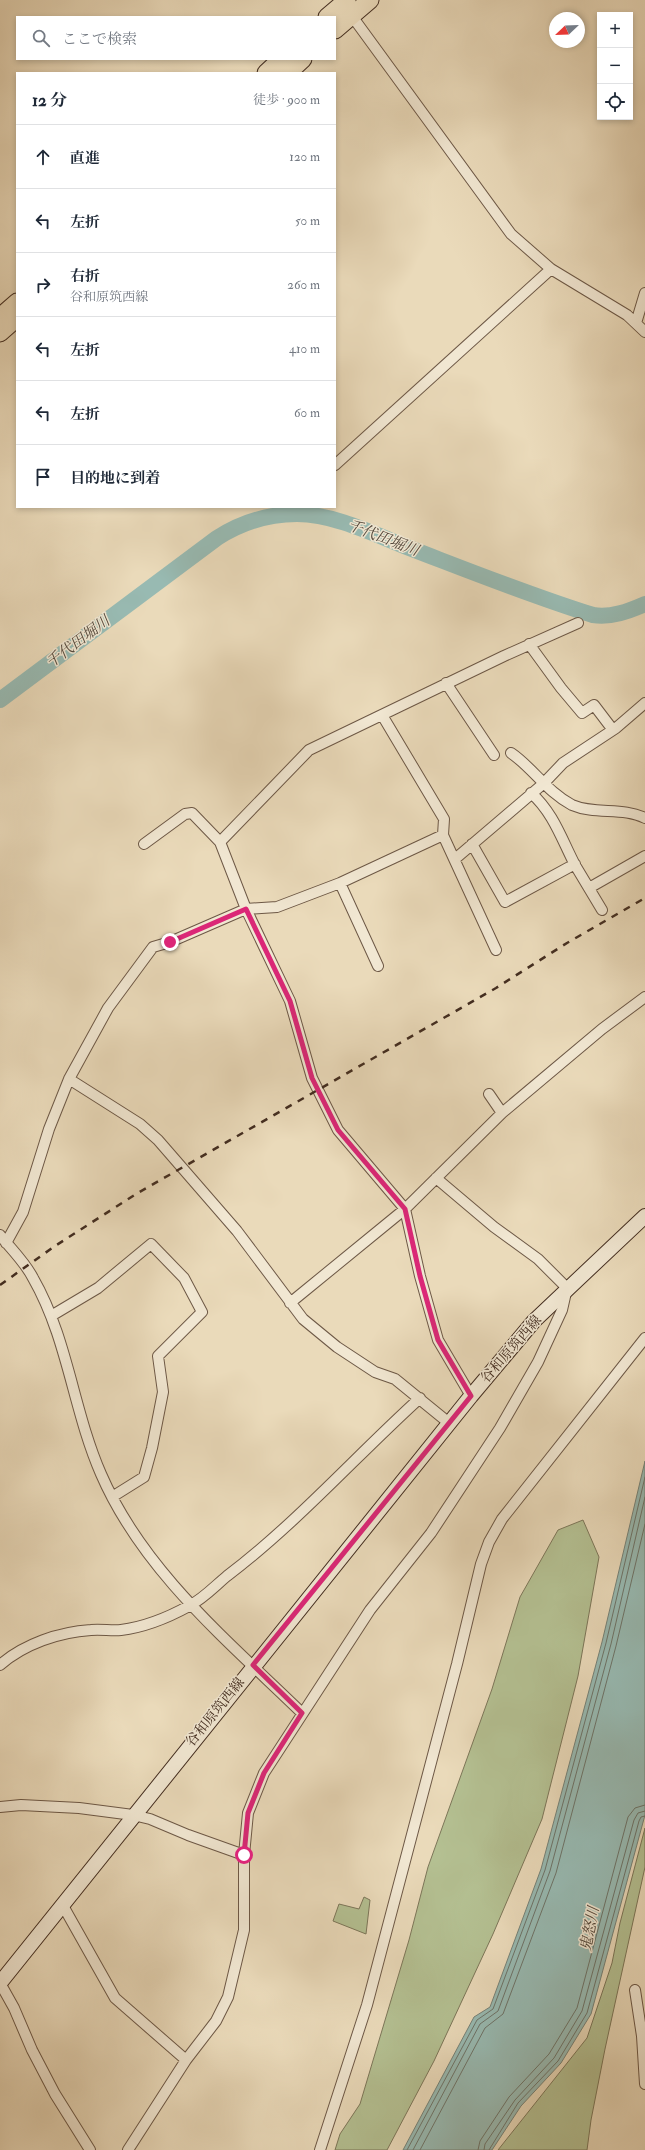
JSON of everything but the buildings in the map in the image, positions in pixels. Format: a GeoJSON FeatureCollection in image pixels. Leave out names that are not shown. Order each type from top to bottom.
{"type":"FeatureCollection","features":[{"type":"Feature","properties":{"kind":"highway"},"geometry":{"type":"LineString","coordinates":[[329,16],[346,5],[370,0]]}},
{"type":"Feature","properties":{"kind":"highway"},"geometry":{"type":"LineString","coordinates":[[336,28],[346,5]]}},
{"type":"Feature","properties":{"kind":"highway"},"geometry":{"type":"LineString","coordinates":[[267,72],[280,60]]}},
{"type":"Feature","properties":{"kind":"highway"},"geometry":{"type":"LineString","coordinates":[[289,72],[302,60]]}},
{"type":"Feature","properties":{"kind":"highway"},"geometry":{"type":"LineString","coordinates":[[0,317],[16,303]]}},
{"type":"Feature","properties":{"kind":"highway"},"geometry":{"type":"LineString","coordinates":[[0,333],[16,319]]}},
{"type":"Feature","properties":{"kind":"main road","name":"谷和原筑西線"},"geometry":{"type":"LineString","coordinates":[[0,1983],[253,1665],[471,1396],[534,1321],[567,1288],[645,1216]]}},
{"type":"Feature","properties":{"kind":"street"},"geometry":{"type":"LineString","coordinates":[[346,5],[511,234],[550,269],[636,323],[645,332]]}},
{"type":"Feature","properties":{"kind":"street"},"geometry":{"type":"LineString","coordinates":[[336,464],[550,269]]}},
{"type":"Feature","properties":{"kind":"street"},"geometry":{"type":"LineString","coordinates":[[636,323],[645,293]]}},
{"type":"Feature","properties":{"kind":"street"},"geometry":{"type":"LineString","coordinates":[[220,842],[310,750],[446,683],[578,623]]}},
{"type":"Feature","properties":{"kind":"street"},"geometry":{"type":"LineString","coordinates":[[529,644],[561,688],[582,713],[594,705],[613,730]]}},
{"type":"Feature","properties":{"kind":"street"},"geometry":{"type":"LineString","coordinates":[[446,683],[494,755]]}},
{"type":"Feature","properties":{"kind":"street"},"geometry":{"type":"LineString","coordinates":[[455,859],[543,784],[563,762],[613,730],[645,703]]}},
{"type":"Feature","properties":{"kind":"street"},"geometry":{"type":"LineString","coordinates":[[382,715],[444,819],[443,835],[496,950]]}},
{"type":"Feature","properties":{"kind":"street"},"geometry":{"type":"LineString","coordinates":[[511,753],[520,759],[543,784],[573,805],[588,810],[636,814],[645,818]]}},
{"type":"Feature","properties":{"kind":"street"},"geometry":{"type":"LineString","coordinates":[[531,793],[538,799],[557,826],[575,864],[602,910]]}},
{"type":"Feature","properties":{"kind":"street"},"geometry":{"type":"LineString","coordinates":[[144,844],[185,814],[192,813],[220,842],[246,909],[290,1001],[312,1078],[338,1130],[405,1209],[420,1276],[438,1340],[471,1396]]}},
{"type":"Feature","properties":{"kind":"street"},"geometry":{"type":"LineString","coordinates":[[302,1713],[191,1605],[134,1533],[112,1497],[101,1473],[76,1402],[63,1349],[51,1316],[33,1277],[3,1239],[23,1212],[49,1129],[69,1079],[108,1008],[153,947],[170,942],[246,909],[277,907],[340,883],[443,835]]}},
{"type":"Feature","properties":{"kind":"street"},"geometry":{"type":"LineString","coordinates":[[472,844],[505,902],[575,864]]}},
{"type":"Feature","properties":{"kind":"street"},"geometry":{"type":"LineString","coordinates":[[589,888],[645,856]]}},
{"type":"Feature","properties":{"kind":"street"},"geometry":{"type":"LineString","coordinates":[[340,883],[378,966]]}},
{"type":"Feature","properties":{"kind":"street"},"geometry":{"type":"LineString","coordinates":[[290,1303],[405,1209],[502,1113],[602,1029],[645,997]]}},
{"type":"Feature","properties":{"kind":"street"},"geometry":{"type":"LineString","coordinates":[[69,1079],[140,1124],[158,1140],[237,1231],[303,1319],[338,1347],[375,1372],[395,1380],[420,1398],[449,1423]]}},
{"type":"Feature","properties":{"kind":"street"},"geometry":{"type":"LineString","coordinates":[[489,1094],[502,1113]]}},
{"type":"Feature","properties":{"kind":"street"},"geometry":{"type":"LineString","coordinates":[[128,2150],[186,2060],[216,2021],[228,1997],[244,1930],[244,1855],[248,1813],[264,1773],[370,1610],[431,1533],[500,1428],[538,1362],[562,1310],[567,1288],[538,1259],[494,1227],[436,1178]]}},
{"type":"Feature","properties":{"kind":"street"},"geometry":{"type":"LineString","coordinates":[[51,1316],[98,1288],[151,1244],[184,1278],[202,1312],[158,1356],[163,1392],[152,1448],[144,1477],[112,1497]]}},
{"type":"Feature","properties":{"kind":"street"},"geometry":{"type":"LineString","coordinates":[[320,2150],[367,2005],[456,1670],[480,1564],[489,1542],[502,1519],[645,1338]]}},
{"type":"Feature","properties":{"kind":"street"},"geometry":{"type":"LineString","coordinates":[[0,1665],[14,1653],[38,1642],[69,1633],[92,1630],[122,1630],[164,1619],[191,1605],[273,1540],[372,1442],[420,1398]]}},
{"type":"Feature","properties":{"kind":"street"},"geometry":{"type":"LineString","coordinates":[[0,1807],[28,1805],[79,1808],[133,1815],[150,1819],[188,1835],[244,1855]]}},
{"type":"Feature","properties":{"kind":"street"},"geometry":{"type":"LineString","coordinates":[[62,1904],[115,1998],[186,2060]]}},
{"type":"Feature","properties":{"kind":"street"},"geometry":{"type":"LineString","coordinates":[[0,1983],[14,2008],[32,2050],[52,2088],[90,2150]]}},
{"type":"Feature","properties":{"kind":"street"},"geometry":{"type":"LineString","coordinates":[[635,1990],[642,2036],[645,2084]]}},
{"type":"Feature","properties":{"kind":"green space"},"geometry":{"type":"Polygon","coordinates":[[[583,1520],[599,1557],[578,1676],[542,1819],[493,1934],[434,2061],[387,2150],[335,2150],[340,2134],[360,2104],[409,1940],[428,1867],[492,1689],[520,1597],[558,1530],[583,1520]]]}},
{"type":"Feature","properties":{"kind":"green space"},"geometry":{"type":"Polygon","coordinates":[[[645,1828],[645,1867],[605,2049],[591,2120],[587,2150],[498,2150],[587,2038],[612,1963],[620,1923],[645,1828]]]}},
{"type":"Feature","properties":{"kind":"green space"},"geometry":{"type":"Polygon","coordinates":[[[364,1897],[370,1900],[366,1934],[333,1921],[339,1904],[359,1909],[364,1897]]]}},
{"type":"Feature","properties":{"kind":"water","name":"鬼怒川"},"geometry":{"type":"Polygon","coordinates":[[[645,1461],[645,1815],[591,2014],[561,2063],[521,2106],[492,2150],[403,2150],[474,2017],[490,2007],[541,1869],[602,1642],[645,1461]]]}},
{"type":"Feature","properties":{"kind":"waterway","name":"千代田堀川"},"geometry":{"type":"LineString","coordinates":[[0,700],[217,538],[245,523],[265,517],[297,514],[311,515],[341,521],[502,584],[593,615],[613,615],[645,604]]}},
{"type":"Feature","properties":{"kind":"railway"},"geometry":{"type":"LineString","coordinates":[[0,1285],[55,1246],[136,1194],[496,988],[567,943],[645,898]]}},
{"type":"Feature","properties":{"kind":"route"},"geometry":{"type":"LineString","coordinates":[[170,942],[246,909],[290,1001],[312,1078],[338,1130],[405,1209],[420,1276],[438,1340],[471,1396],[253,1665],[302,1713],[264,1773],[248,1813],[244,1855]]}}]}
